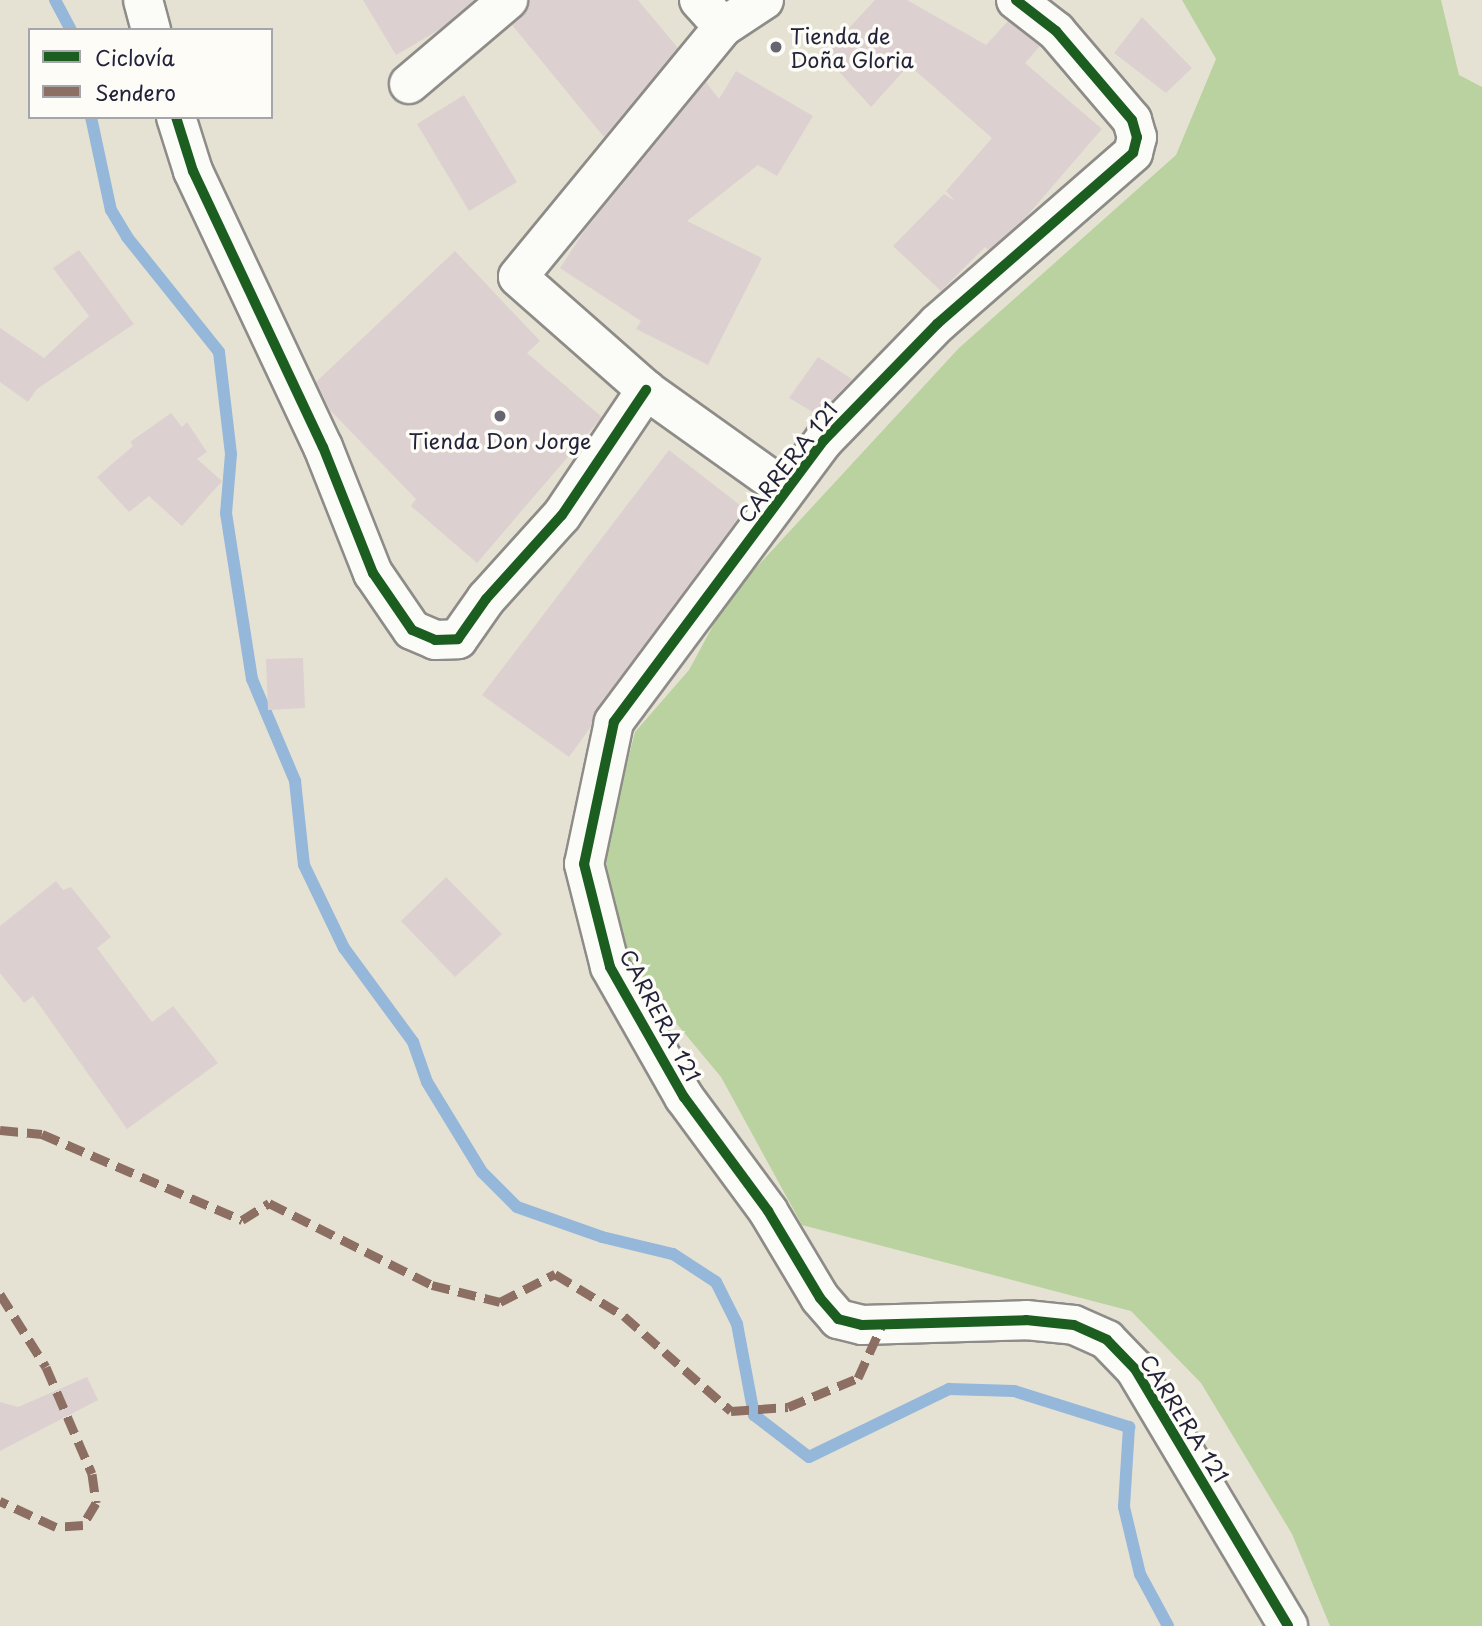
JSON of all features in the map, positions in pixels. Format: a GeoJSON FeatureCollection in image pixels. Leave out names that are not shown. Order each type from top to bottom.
{"type":"FeatureCollection","features":[{"type":"Feature","properties":{"kind":"street"},"geometry":{"type":"LineString","coordinates":[[143,0],[150,28]]}},
{"type":"Feature","properties":{"kind":"street"},"geometry":{"type":"LineString","coordinates":[[409,84],[508,0]]}},
{"type":"Feature","properties":{"kind":"street"},"geometry":{"type":"LineString","coordinates":[[764,0],[711,14],[517,277],[646,390],[786,491]]}},
{"type":"Feature","properties":{"kind":"street","name":"CARRERA 121"},"geometry":{"type":"LineString","coordinates":[[1016,0],[1056,31],[1132,120],[1137,137],[1133,153],[937,324],[824,440],[614,722],[584,864],[610,968],[684,1097],[768,1211],[820,1298],[838,1319],[862,1325],[1026,1320],[1073,1325],[1107,1340],[1135,1369],[1288,1626]]}},
{"type":"Feature","properties":{"kind":"street"},"geometry":{"type":"LineString","coordinates":[[177,119],[193,171],[323,447],[373,573],[412,630],[435,640],[457,639],[486,599],[562,515],[646,390]]}},
{"type":"Feature","properties":{"kind":"green space"},"geometry":{"type":"Polygon","coordinates":[[[1182,0],[1441,0],[1459,75],[1482,87],[1482,1626],[1330,1626],[1292,1534],[1201,1383],[1131,1311],[802,1225],[721,1077],[627,964],[604,853],[635,732],[689,670],[728,598],[959,348],[1176,155],[1216,59],[1182,0]]]}},
{"type":"Feature","properties":{"kind":"building"},"geometry":{"type":"Polygon","coordinates":[[[363,0],[474,0],[439,30],[396,55],[363,0]]]}},
{"type":"Feature","properties":{"kind":"building"},"geometry":{"type":"Polygon","coordinates":[[[529,0],[638,0],[678,48],[604,137],[512,25],[528,8],[529,0]]]}},
{"type":"Feature","properties":{"kind":"building"},"geometry":{"type":"Polygon","coordinates":[[[875,0],[907,0],[986,45],[1008,21],[1040,46],[1025,63],[1102,129],[1026,217],[989,250],[985,247],[941,291],[893,246],[944,194],[955,201],[946,191],[992,138],[909,65],[871,107],[824,55],[875,0]]]}},
{"type":"Feature","properties":{"kind":"building"},"geometry":{"type":"Polygon","coordinates":[[[1142,17],[1192,68],[1166,93],[1114,53],[1142,17]]]}},
{"type":"Feature","properties":{"kind":"building"},"geometry":{"type":"Polygon","coordinates":[[[736,71],[813,116],[777,176],[758,165],[687,221],[762,258],[708,365],[636,329],[641,321],[560,268],[585,230],[706,82],[719,99],[736,71]]]}},
{"type":"Feature","properties":{"kind":"building"},"geometry":{"type":"Polygon","coordinates":[[[464,95],[517,182],[469,211],[417,124],[464,95]]]}},
{"type":"Feature","properties":{"kind":"building"},"geometry":{"type":"Polygon","coordinates":[[[79,250],[134,324],[37,389],[28,402],[0,382],[0,328],[44,358],[89,316],[53,268],[79,250]]]}},
{"type":"Feature","properties":{"kind":"building"},"geometry":{"type":"Polygon","coordinates":[[[455,251],[540,341],[527,353],[602,417],[477,563],[411,506],[416,499],[330,410],[316,382],[455,251]]]}},
{"type":"Feature","properties":{"kind":"building"},"geometry":{"type":"Polygon","coordinates":[[[818,357],[852,379],[818,415],[789,398],[818,357]]]}},
{"type":"Feature","properties":{"kind":"building"},"geometry":{"type":"Polygon","coordinates":[[[171,413],[182,427],[187,422],[207,452],[197,459],[222,481],[182,526],[149,496],[129,512],[97,477],[133,446],[130,442],[171,413]]]}},
{"type":"Feature","properties":{"kind":"building"},"geometry":{"type":"Polygon","coordinates":[[[669,450],[745,509],[596,709],[590,728],[569,757],[482,695],[669,450]]]}},
{"type":"Feature","properties":{"kind":"building"},"geometry":{"type":"Polygon","coordinates":[[[303,658],[305,708],[268,710],[266,659],[303,658]]]}},
{"type":"Feature","properties":{"kind":"building"},"geometry":{"type":"Polygon","coordinates":[[[446,877],[502,934],[455,977],[401,921],[446,877]]]}},
{"type":"Feature","properties":{"kind":"building"},"geometry":{"type":"Polygon","coordinates":[[[56,881],[63,890],[71,887],[111,937],[97,948],[152,1022],[173,1006],[218,1063],[127,1129],[33,996],[24,1003],[0,973],[0,926],[56,881]]]}},
{"type":"Feature","properties":{"kind":"building"},"geometry":{"type":"Polygon","coordinates":[[[87,1377],[98,1400],[0,1451],[0,1402],[18,1407],[87,1377]]]}},
{"type":"Feature","properties":{"kind":"waterway"},"geometry":{"type":"LineString","coordinates":[[55,0],[70,28]]}},
{"type":"Feature","properties":{"kind":"waterway"},"geometry":{"type":"LineString","coordinates":[[91,119],[111,210],[127,237],[219,352],[231,454],[226,513],[252,679],[295,781],[304,865],[344,948],[413,1042],[427,1082],[482,1172],[517,1207],[602,1237],[673,1254],[716,1282],[737,1324],[754,1415],[809,1457],[949,1389],[1014,1391],[1129,1427],[1124,1507],[1140,1574],[1168,1626]]}},
{"type":"Feature","properties":{"kind":"marked path"},"geometry":{"type":"LineString","coordinates":[[0,1130],[42,1134],[242,1220],[269,1203],[432,1285],[500,1302],[555,1274],[624,1316],[731,1411],[788,1407],[858,1378],[882,1325]]}},
{"type":"Feature","properties":{"kind":"marked path"},"geometry":{"type":"LineString","coordinates":[[0,1294],[46,1367],[92,1474],[96,1503],[83,1525],[56,1527],[0,1501]]}},
{"type":"Feature","properties":{"kind":"cycle path"},"geometry":{"type":"LineString","coordinates":[[1016,0],[1056,31],[1132,120],[1137,137],[1133,153],[937,324],[824,440],[614,722],[584,864],[610,967],[684,1097],[768,1211],[820,1298],[838,1319],[862,1325],[1026,1320],[1074,1325],[1107,1340],[1135,1369],[1288,1626]]}},
{"type":"Feature","properties":{"kind":"cycle path"},"geometry":{"type":"LineString","coordinates":[[177,119],[193,171],[323,447],[373,573],[412,630],[435,640],[458,639],[486,599],[562,515],[646,390]]}},
{"type":"Feature","properties":{"kind":"place","name":"Tienda de Doña Gloria"},"geometry":{"type":"Point","coordinates":[776,47]}},
{"type":"Feature","properties":{"kind":"place","name":"Tienda Don Jorge"},"geometry":{"type":"Point","coordinates":[500,416]}}]}
